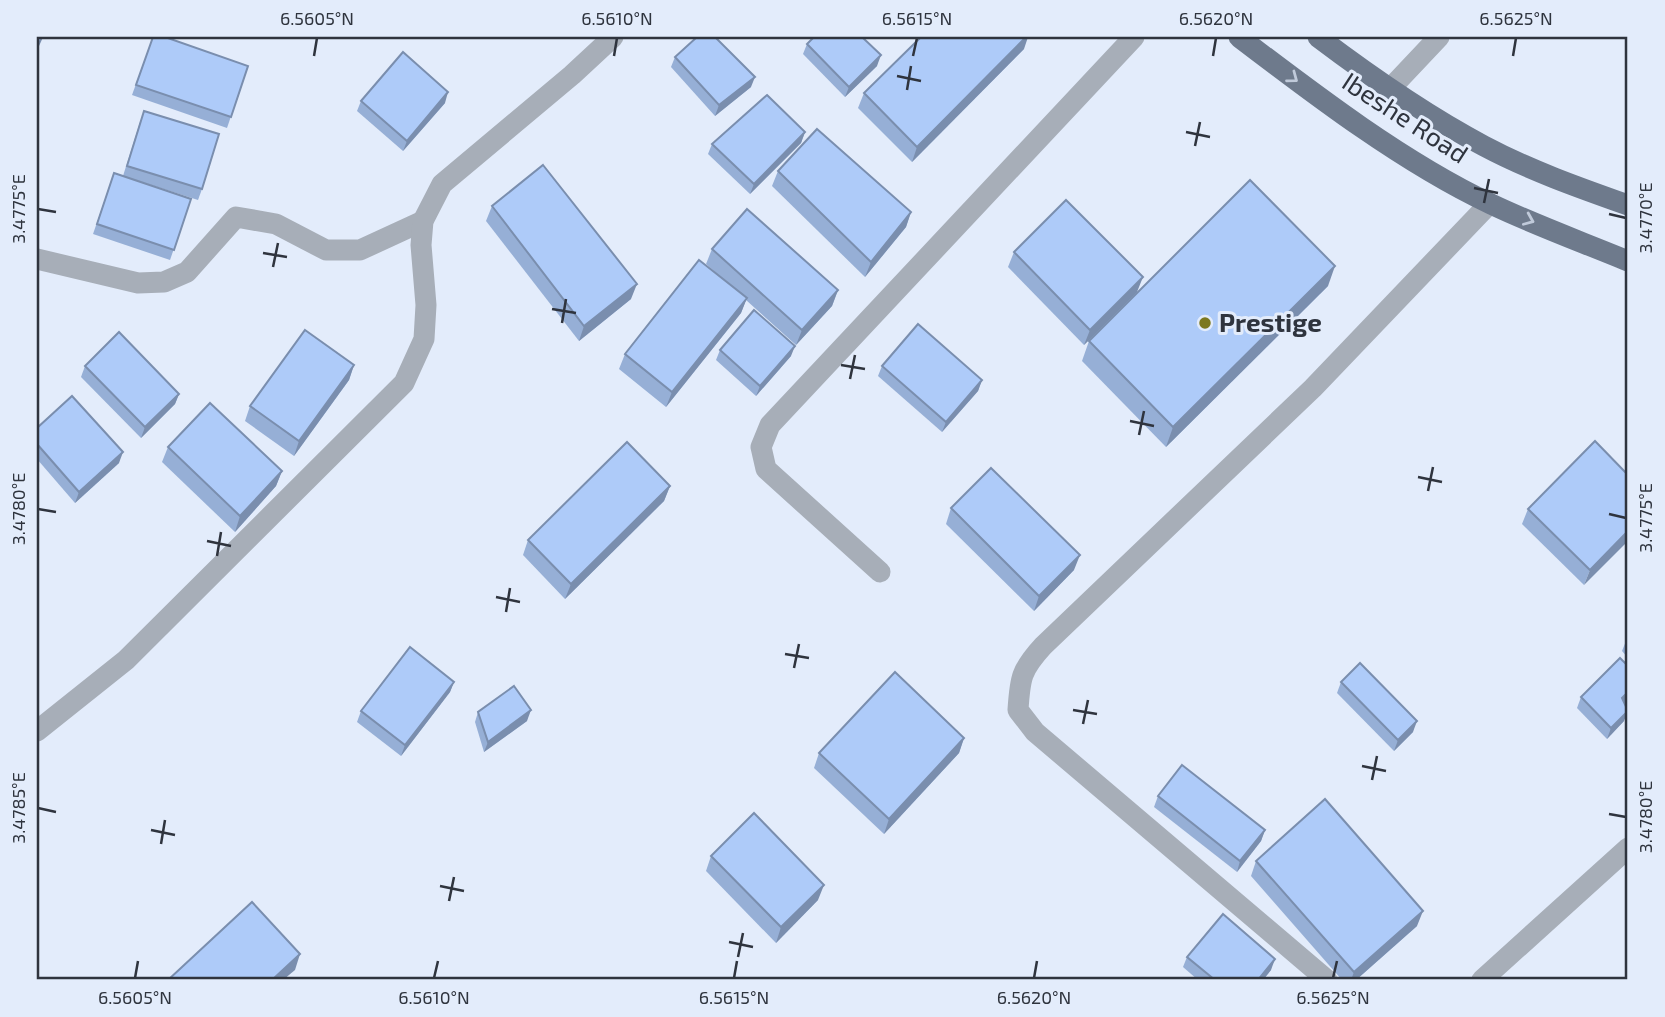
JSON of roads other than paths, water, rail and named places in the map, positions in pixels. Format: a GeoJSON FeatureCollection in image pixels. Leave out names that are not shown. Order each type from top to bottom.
{"type":"FeatureCollection","features":[{"type":"Feature","properties":{"kind":"main road","name":"Ibeshe Road"},"geometry":{"type":"LineString","coordinates":[[1239,37],[1298,82],[1410,159],[1489,204],[1628,261]]}},
{"type":"Feature","properties":{"kind":"main road","name":"Ibeshe Road"},"geometry":{"type":"LineString","coordinates":[[1318,37],[1389,90],[1484,146],[1578,187],[1628,205]]}},
{"type":"Feature","properties":{"kind":"street"},"geometry":{"type":"LineString","coordinates":[[37,731],[126,660],[404,383],[424,339],[426,304],[421,245],[423,221],[442,184],[613,37]]}},
{"type":"Feature","properties":{"kind":"street"},"geometry":{"type":"LineString","coordinates":[[880,572],[766,470],[761,447],[770,425],[1134,37]]}},
{"type":"Feature","properties":{"kind":"street"},"geometry":{"type":"LineString","coordinates":[[1389,90],[1439,37]]}},
{"type":"Feature","properties":{"kind":"street"},"geometry":{"type":"LineString","coordinates":[[1327,980],[1035,732],[1018,710],[1024,667],[1313,388],[1489,204]]}},
{"type":"Feature","properties":{"kind":"street"},"geometry":{"type":"LineString","coordinates":[[37,259],[138,283],[164,282],[187,272],[236,217],[276,224],[326,250],[360,250],[423,221]]}},
{"type":"Feature","properties":{"kind":"street"},"geometry":{"type":"LineString","coordinates":[[1482,980],[1628,848]]}},
{"type":"Feature","properties":{"kind":"place","name":"Prestige"},"geometry":{"type":"Point","coordinates":[1205,323]}}]}
